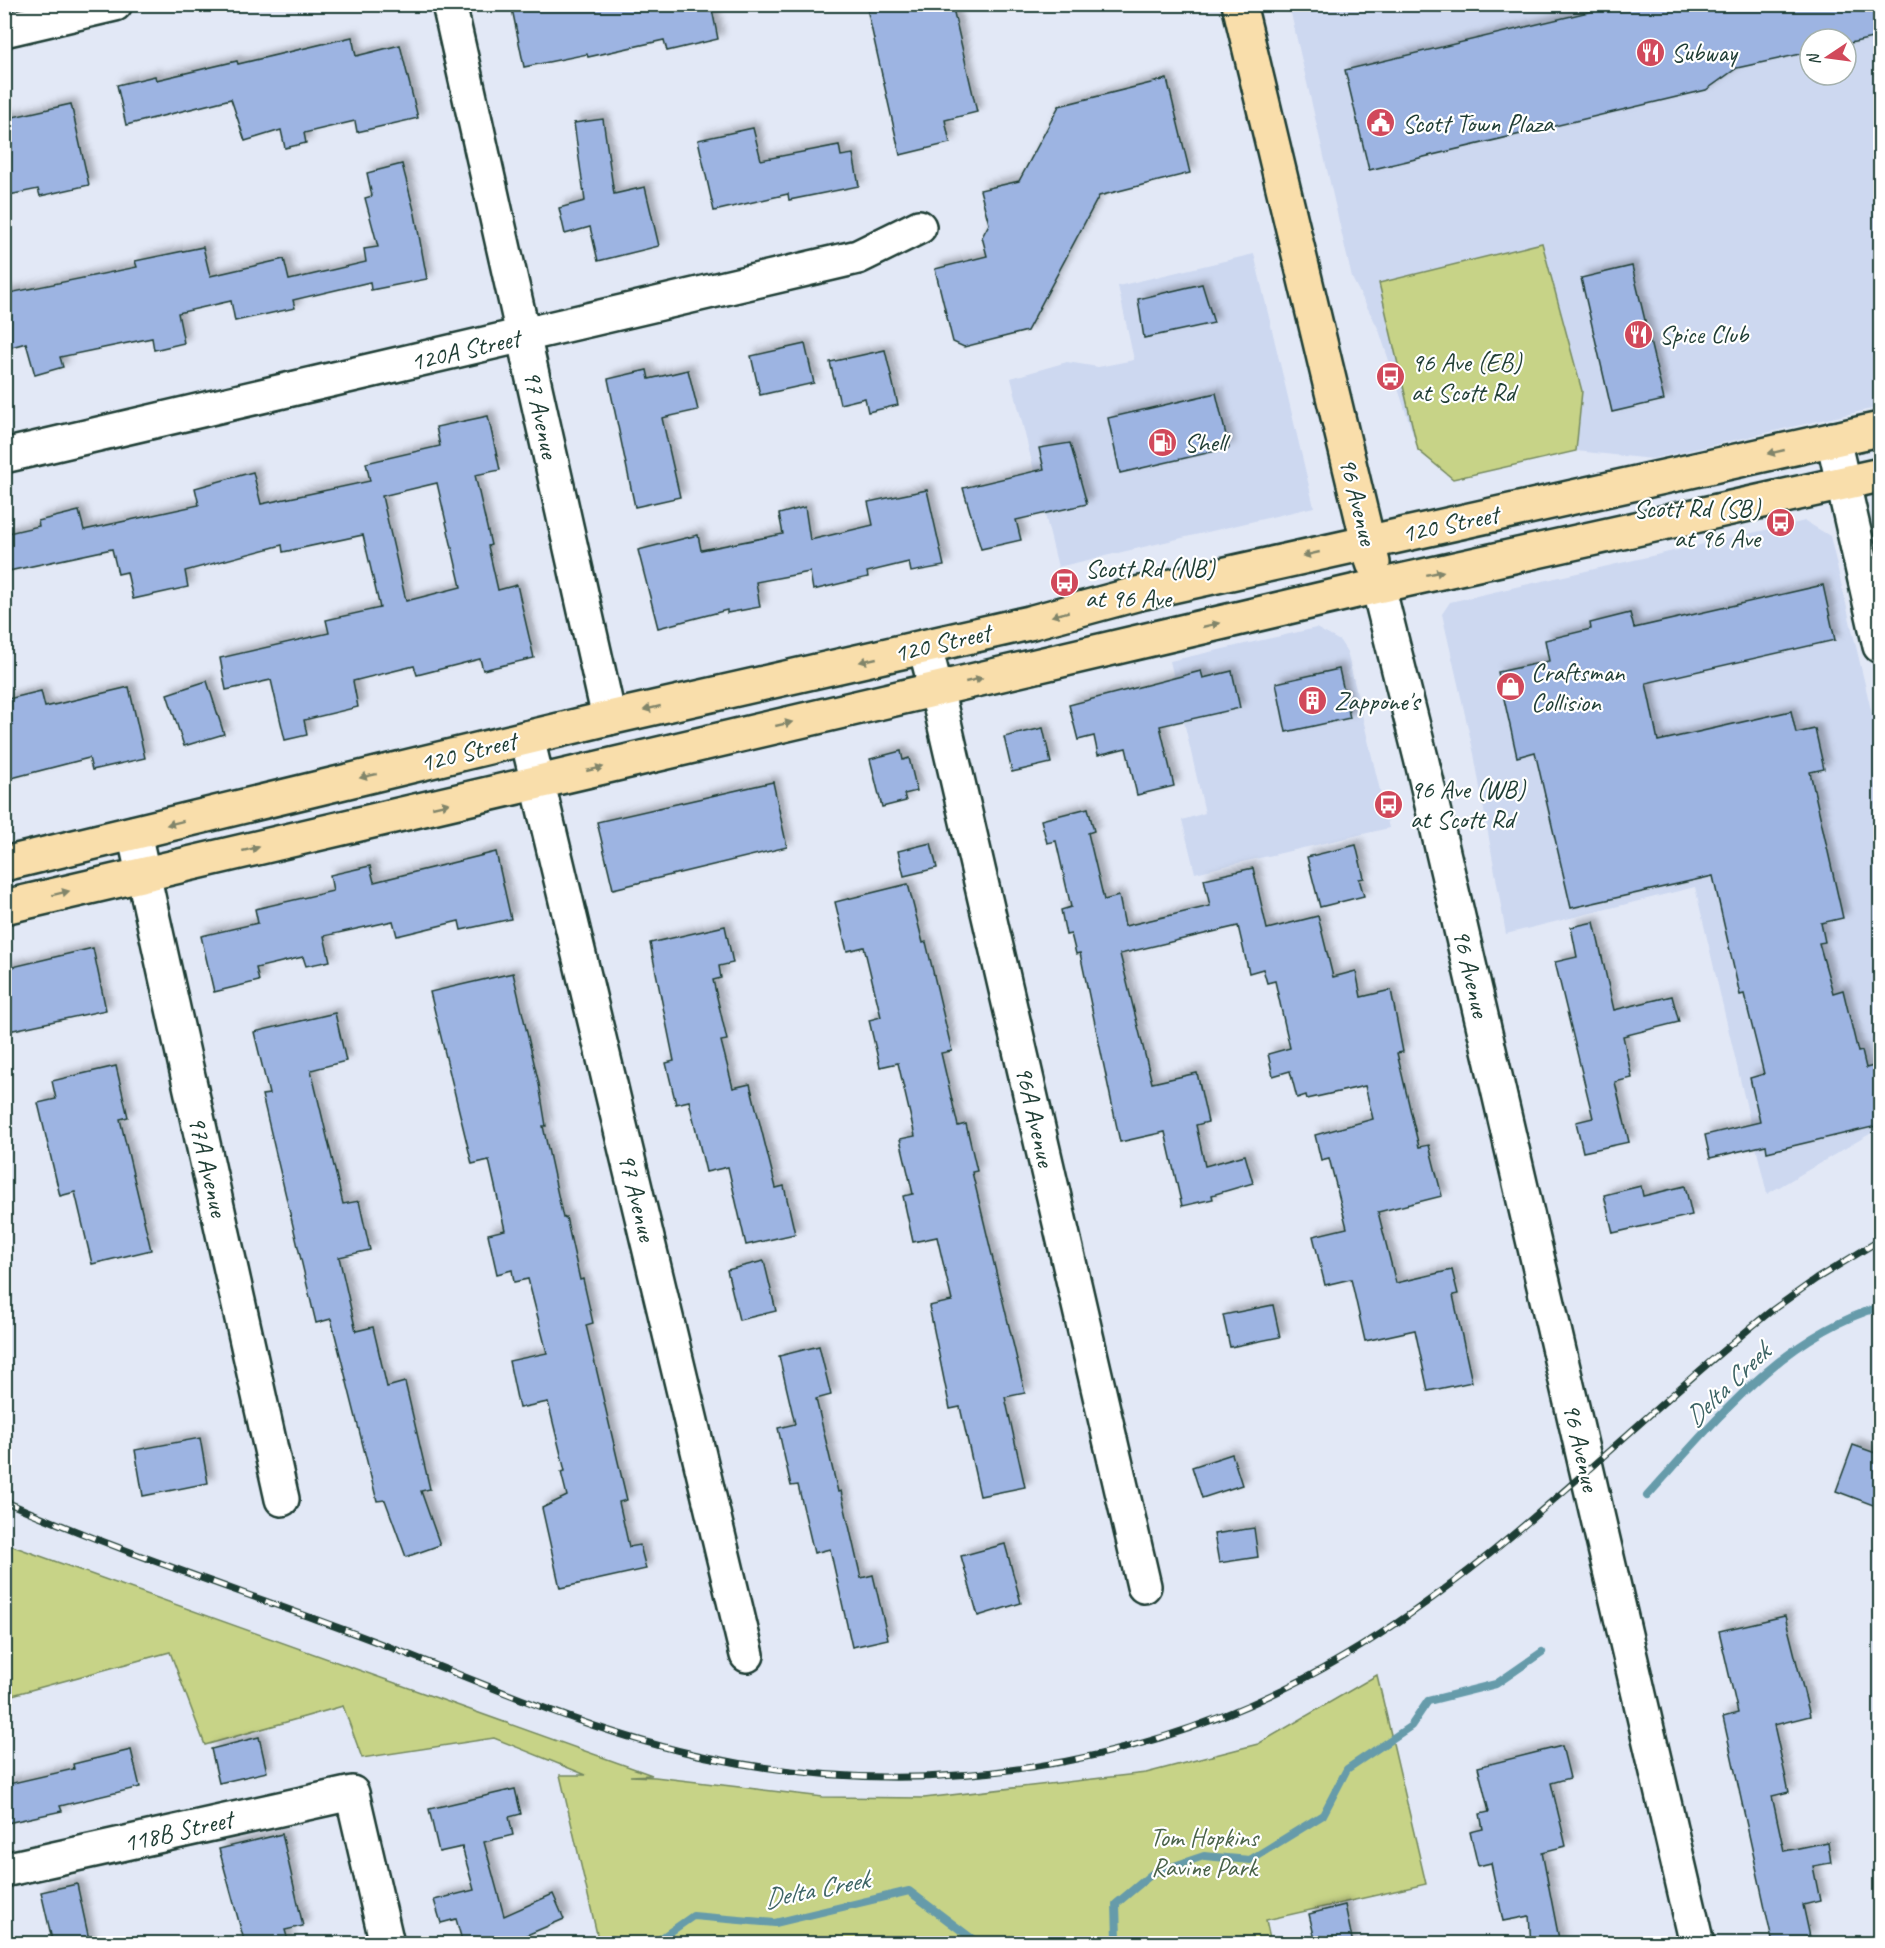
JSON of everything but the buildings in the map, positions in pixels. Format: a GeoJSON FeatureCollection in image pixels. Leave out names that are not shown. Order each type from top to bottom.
{"type":"FeatureCollection","features":[{"type":"Feature","properties":{"kind":"main road","name":"96 Avenue"},"geometry":{"type":"LineString","coordinates":[[1239,4],[1378,586]]}},
{"type":"Feature","properties":{"kind":"main road","name":"120 Street"},"geometry":{"type":"LineString","coordinates":[[4,864],[609,718],[925,647],[1148,592],[1881,429]]}},
{"type":"Feature","properties":{"kind":"main road","name":"120 Street"},"geometry":{"type":"LineString","coordinates":[[4,907],[1378,586],[1881,475]]}},
{"type":"Feature","properties":{"kind":"street"},"geometry":{"type":"LineString","coordinates":[[4,30],[34,13],[115,4]]}},
{"type":"Feature","properties":{"kind":"street","name":"97 Avenue"},"geometry":{"type":"LineString","coordinates":[[448,4],[609,718]]}},
{"type":"Feature","properties":{"kind":"street","name":"120A Street"},"geometry":{"type":"LineString","coordinates":[[4,456],[524,337],[858,257],[920,227]]}},
{"type":"Feature","properties":{"kind":"street"},"geometry":{"type":"LineString","coordinates":[[1833,439],[1881,646]]}},
{"type":"Feature","properties":{"kind":"street","name":"96 Avenue"},"geometry":{"type":"LineString","coordinates":[[1378,586],[1422,762],[1697,1944]]}},
{"type":"Feature","properties":{"kind":"street","name":"96A Avenue"},"geometry":{"type":"LineString","coordinates":[[925,647],[1144,1586]]}},
{"type":"Feature","properties":{"kind":"street","name":"97 Avenue"},"geometry":{"type":"LineString","coordinates":[[527,738],[747,1655]]}},
{"type":"Feature","properties":{"kind":"street","name":"97A Avenue"},"geometry":{"type":"LineString","coordinates":[[134,833],[282,1499]]}},
{"type":"Feature","properties":{"kind":"street","name":"118B Street"},"geometry":{"type":"LineString","coordinates":[[4,1870],[352,1792],[387,1944]]}},
{"type":"Feature","properties":{"kind":"shaded area"},"geometry":{"type":"Polygon","coordinates":[[[1289,5],[1880,5],[1880,407],[1652,459],[1576,451],[1453,479],[1418,450],[1379,330],[1352,278],[1289,5]]]}},
{"type":"Feature","properties":{"kind":"shaded area","name":"Shell"},"geometry":{"type":"Polygon","coordinates":[[[1254,254],[1314,507],[1058,567],[1011,378],[1067,362],[1098,367],[1134,360],[1118,286],[1254,254]]]}},
{"type":"Feature","properties":{"kind":"shaded area"},"geometry":{"type":"Polygon","coordinates":[[[1805,521],[1830,536],[1880,748],[1880,1128],[1767,1194],[1695,887],[1506,934],[1474,754],[1442,614],[1450,602],[1805,521]]]}},
{"type":"Feature","properties":{"kind":"shaded area"},"geometry":{"type":"Polygon","coordinates":[[[1316,628],[1340,641],[1347,652],[1389,828],[1195,873],[1182,820],[1205,813],[1170,661],[1316,628]]]}},
{"type":"Feature","properties":{"kind":"green space"},"geometry":{"type":"Polygon","coordinates":[[[1542,243],[1582,391],[1576,451],[1453,479],[1418,450],[1379,283],[1542,243]]]}},
{"type":"Feature","properties":{"kind":"green space","name":"Tom Hopkins Ravine Park"},"geometry":{"type":"Polygon","coordinates":[[[4,1543],[652,1775],[630,1776],[823,1797],[924,1798],[1146,1773],[1258,1744],[1377,1675],[1426,1884],[1266,1920],[1271,1943],[599,1943],[560,1775],[586,1775],[494,1738],[362,1758],[343,1706],[205,1745],[170,1652],[5,1697],[4,1543]]]}},
{"type":"Feature","properties":{"kind":"waterway","name":"Delta Creek"},"geometry":{"type":"LineString","coordinates":[[1647,1496],[1724,1412],[1780,1360],[1811,1338],[1844,1320],[1880,1307]]}},
{"type":"Feature","properties":{"kind":"waterway","name":"Delta Creek"},"geometry":{"type":"LineString","coordinates":[[1112,1944],[1117,1938],[1116,1904],[1153,1873],[1204,1856],[1250,1860],[1323,1815],[1347,1769],[1411,1726],[1428,1701],[1496,1684],[1542,1652]]}},
{"type":"Feature","properties":{"kind":"waterway","name":"Delta Creek"},"geometry":{"type":"LineString","coordinates":[[653,1944],[693,1916],[775,1923],[909,1891],[979,1944]]}},
{"type":"Feature","properties":{"kind":"railway"},"geometry":{"type":"LineString","coordinates":[[4,1501],[97,1539],[335,1626],[542,1707],[665,1747],[788,1771],[870,1777],[952,1775],[1034,1767],[1115,1750],[1193,1727],[1270,1696],[1343,1657],[1401,1620],[1511,1537],[1771,1311],[1816,1279],[1880,1240]]}},
{"type":"Feature","properties":{"kind":"place","name":"Subway"},"geometry":{"type":"Point","coordinates":[1650,52]}},
{"type":"Feature","properties":{"kind":"place","name":"Scott Town Plaza"},"geometry":{"type":"Point","coordinates":[1381,123]}},
{"type":"Feature","properties":{"kind":"place","name":"Spice Club"},"geometry":{"type":"Point","coordinates":[1638,334]}},
{"type":"Feature","properties":{"kind":"place","name":"96 Ave (EB) at Scott Rd"},"geometry":{"type":"Point","coordinates":[1390,377]}},
{"type":"Feature","properties":{"kind":"place","name":"Shell"},"geometry":{"type":"Point","coordinates":[1163,442]}},
{"type":"Feature","properties":{"kind":"place","name":"Scott Rd (SB) at 96 Ave"},"geometry":{"type":"Point","coordinates":[1781,523]}},
{"type":"Feature","properties":{"kind":"place","name":"Scott Rd (NB) at 96 Ave"},"geometry":{"type":"Point","coordinates":[1064,583]}},
{"type":"Feature","properties":{"kind":"place","name":"Craftsman Collision"},"geometry":{"type":"Point","coordinates":[1510,687]}},
{"type":"Feature","properties":{"kind":"place","name":"Zappone's"},"geometry":{"type":"Point","coordinates":[1313,701]}},
{"type":"Feature","properties":{"kind":"place","name":"96 Ave (WB) at Scott Rd"},"geometry":{"type":"Point","coordinates":[1389,804]}}]}
